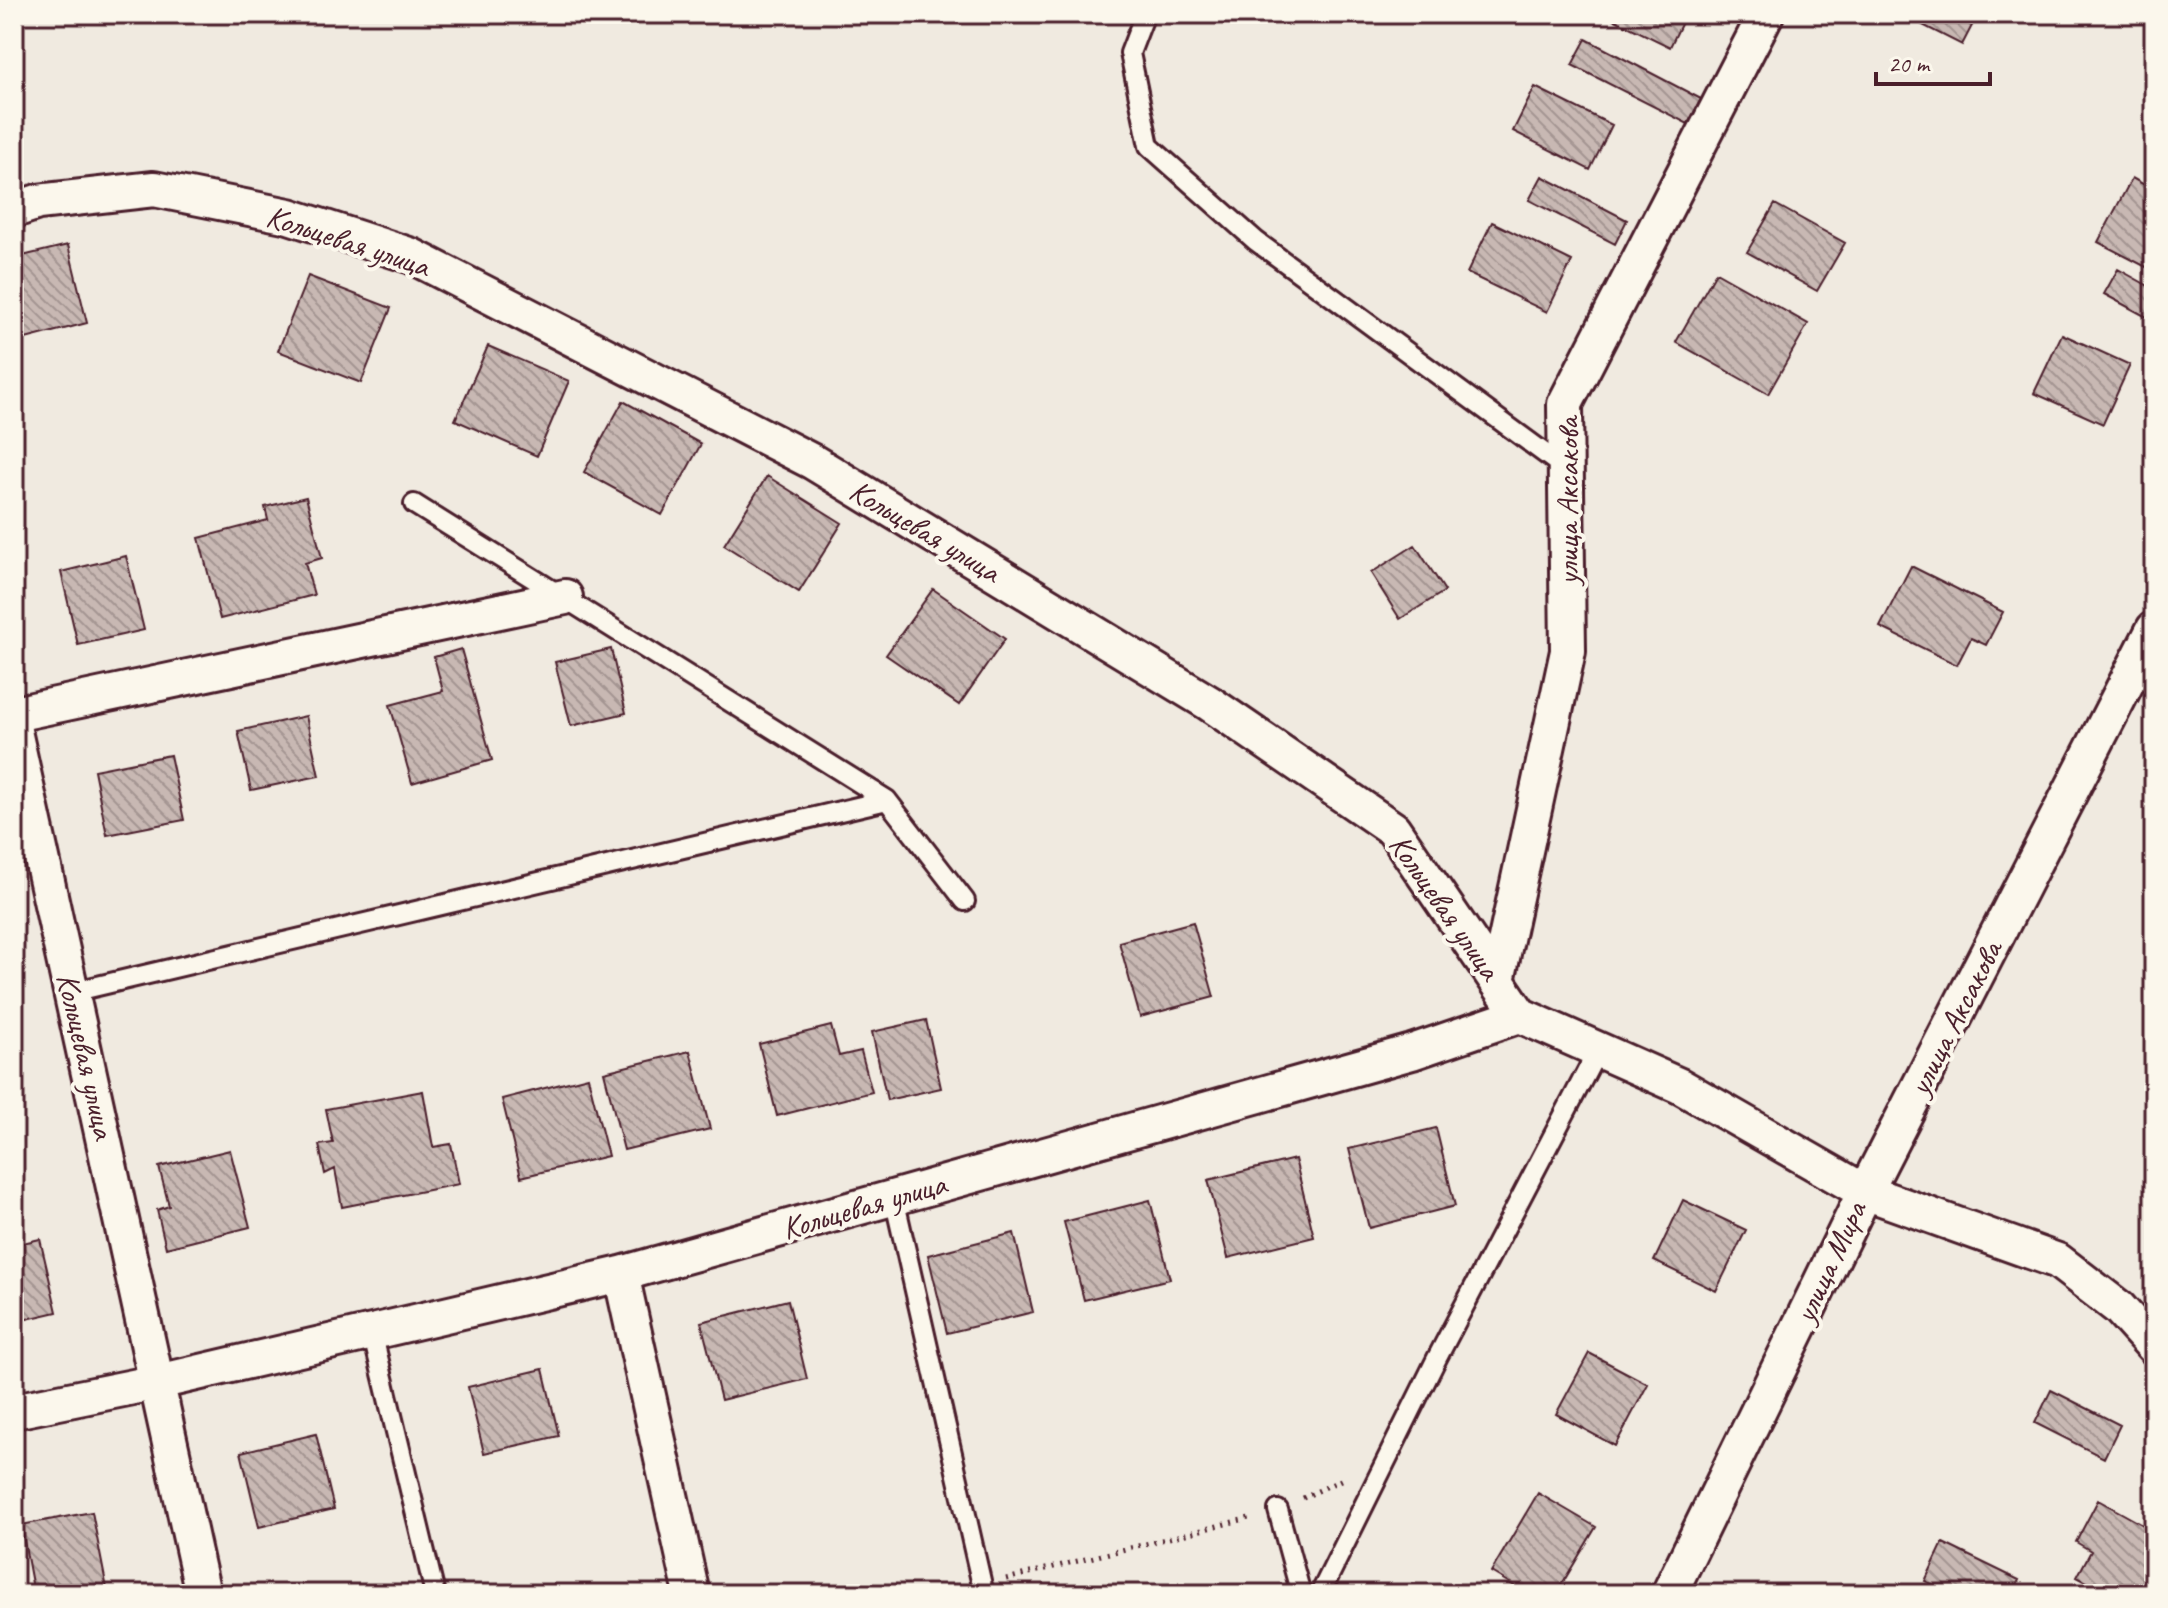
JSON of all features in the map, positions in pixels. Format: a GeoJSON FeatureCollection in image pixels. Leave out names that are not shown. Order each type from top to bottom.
{"type":"FeatureCollection","features":[{"type":"Feature","properties":{"kind":"street","name":"улица Аксакова"},"geometry":{"type":"LineString","coordinates":[[1497,981],[1568,651],[1565,404],[1766,14]]}},
{"type":"Feature","properties":{"kind":"street","name":"Кольцевая улица"},"geometry":{"type":"LineString","coordinates":[[14,210],[38,202],[154,189],[289,216],[412,256],[813,462],[1209,703],[1393,829],[1520,1015],[1412,1052],[621,1274],[158,1382],[14,1411]]}},
{"type":"Feature","properties":{"kind":"street"},"geometry":{"type":"LineString","coordinates":[[14,714],[565,597]]}},
{"type":"Feature","properties":{"kind":"street","name":"улица Аксакова"},"geometry":{"type":"LineString","coordinates":[[1865,1192],[2154,629]]}},
{"type":"Feature","properties":{"kind":"street","name":"Кольцевая улица"},"geometry":{"type":"LineString","coordinates":[[14,731],[203,1594]]}},
{"type":"Feature","properties":{"kind":"street","name":"улица Мира"},"geometry":{"type":"LineString","coordinates":[[1520,1015],[1680,1086],[1865,1192],[1669,1594]]}},
{"type":"Feature","properties":{"kind":"street"},"geometry":{"type":"LineString","coordinates":[[1865,1192],[2058,1261],[2119,1308],[2154,1347]]}},
{"type":"Feature","properties":{"kind":"street"},"geometry":{"type":"LineString","coordinates":[[621,1274],[692,1594]]}},
{"type":"Feature","properties":{"kind":"lane"},"geometry":{"type":"LineString","coordinates":[[1145,14],[1130,53],[1149,146],[1256,241],[1566,469]]}},
{"type":"Feature","properties":{"kind":"lane"},"geometry":{"type":"LineString","coordinates":[[414,504],[887,800],[965,901]]}},
{"type":"Feature","properties":{"kind":"lane"},"geometry":{"type":"LineString","coordinates":[[72,992],[887,800]]}},
{"type":"Feature","properties":{"kind":"lane"},"geometry":{"type":"LineString","coordinates":[[1320,1594],[1598,1050]]}},
{"type":"Feature","properties":{"kind":"lane"},"geometry":{"type":"LineString","coordinates":[[894,1198],[983,1589]]}},
{"type":"Feature","properties":{"kind":"lane"},"geometry":{"type":"LineString","coordinates":[[372,1332],[435,1594]]}},
{"type":"Feature","properties":{"kind":"lane"},"geometry":{"type":"LineString","coordinates":[[1278,1510],[1301,1594]]}},
{"type":"Feature","properties":{"kind":"path"},"geometry":{"type":"LineString","coordinates":[[983,1589],[1278,1510],[1387,1458]]}},
{"type":"Feature","properties":{"kind":"building"},"geometry":{"type":"Polygon","coordinates":[[[1610,14],[1686,14],[1670,47],[1609,17],[1610,14]]]}},
{"type":"Feature","properties":{"kind":"building"},"geometry":{"type":"Polygon","coordinates":[[[1901,14],[1978,14],[1962,45],[1901,14]]]}},
{"type":"Feature","properties":{"kind":"building"},"geometry":{"type":"Polygon","coordinates":[[[1586,39],[1701,99],[1688,124],[1572,65],[1586,39]]]}},
{"type":"Feature","properties":{"kind":"building"},"geometry":{"type":"Polygon","coordinates":[[[1535,87],[1612,125],[1590,170],[1513,131],[1535,87]]]}},
{"type":"Feature","properties":{"kind":"building"},"geometry":{"type":"Polygon","coordinates":[[[1542,176],[1627,220],[1615,244],[1529,200],[1542,176]]]}},
{"type":"Feature","properties":{"kind":"building"},"geometry":{"type":"Polygon","coordinates":[[[2132,178],[2154,190],[2154,271],[2098,242],[2132,178]]]}},
{"type":"Feature","properties":{"kind":"building"},"geometry":{"type":"Polygon","coordinates":[[[1775,204],[1845,243],[1817,291],[1747,252],[1775,204]]]}},
{"type":"Feature","properties":{"kind":"building"},"geometry":{"type":"Polygon","coordinates":[[[1492,222],[1572,261],[1547,312],[1467,273],[1492,222]]]}},
{"type":"Feature","properties":{"kind":"building"},"geometry":{"type":"Polygon","coordinates":[[[68,245],[87,323],[14,342],[14,258],[68,245]]]}},
{"type":"Feature","properties":{"kind":"building"},"geometry":{"type":"Polygon","coordinates":[[[2118,269],[2154,289],[2154,321],[2104,294],[2118,269]]]}},
{"type":"Feature","properties":{"kind":"building"},"geometry":{"type":"Polygon","coordinates":[[[1716,272],[1808,324],[1768,394],[1676,342],[1716,272]]]}},
{"type":"Feature","properties":{"kind":"building"},"geometry":{"type":"Polygon","coordinates":[[[308,276],[391,308],[361,383],[278,351],[308,276]]]}},
{"type":"Feature","properties":{"kind":"building"},"geometry":{"type":"Polygon","coordinates":[[[2062,334],[2130,365],[2103,424],[2034,393],[2062,334]]]}},
{"type":"Feature","properties":{"kind":"building"},"geometry":{"type":"Polygon","coordinates":[[[488,346],[569,381],[537,456],[455,420],[488,346]]]}},
{"type":"Feature","properties":{"kind":"building"},"geometry":{"type":"Polygon","coordinates":[[[623,401],[701,444],[662,515],[584,472],[623,401]]]}},
{"type":"Feature","properties":{"kind":"building"},"geometry":{"type":"Polygon","coordinates":[[[767,476],[842,523],[799,592],[724,545],[767,476]]]}},
{"type":"Feature","properties":{"kind":"building"},"geometry":{"type":"Polygon","coordinates":[[[306,497],[322,558],[305,563],[314,595],[220,619],[199,538],[268,520],[265,507],[306,497]]]}},
{"type":"Feature","properties":{"kind":"building"},"geometry":{"type":"Polygon","coordinates":[[[1415,545],[1445,591],[1400,619],[1371,573],[1415,545]]]}},
{"type":"Feature","properties":{"kind":"building"},"geometry":{"type":"Polygon","coordinates":[[[126,556],[144,630],[78,645],[61,572],[126,556]]]}},
{"type":"Feature","properties":{"kind":"building"},"geometry":{"type":"Polygon","coordinates":[[[1911,566],[2003,612],[1986,645],[1971,638],[1957,665],[1880,627],[1911,566]]]}},
{"type":"Feature","properties":{"kind":"building"},"geometry":{"type":"Polygon","coordinates":[[[933,589],[1005,639],[959,705],[886,655],[933,589]]]}},
{"type":"Feature","properties":{"kind":"building"},"geometry":{"type":"Polygon","coordinates":[[[461,649],[492,760],[412,783],[390,705],[443,691],[434,657],[461,649]]]}},
{"type":"Feature","properties":{"kind":"building"},"geometry":{"type":"Polygon","coordinates":[[[611,649],[626,713],[571,726],[555,662],[611,649]]]}},
{"type":"Feature","properties":{"kind":"building"},"geometry":{"type":"Polygon","coordinates":[[[306,716],[319,776],[251,790],[238,731],[306,716]]]}},
{"type":"Feature","properties":{"kind":"building"},"geometry":{"type":"Polygon","coordinates":[[[170,755],[184,820],[107,835],[94,770],[170,755]]]}},
{"type":"Feature","properties":{"kind":"building"},"geometry":{"type":"Polygon","coordinates":[[[1193,922],[1214,997],[1140,1017],[1119,942],[1193,922]]]}},
{"type":"Feature","properties":{"kind":"building"},"geometry":{"type":"Polygon","coordinates":[[[926,1020],[941,1088],[887,1100],[872,1032],[926,1020]]]}},
{"type":"Feature","properties":{"kind":"building"},"geometry":{"type":"Polygon","coordinates":[[[831,1026],[839,1056],[861,1051],[872,1092],[777,1116],[759,1044],[831,1026]]]}},
{"type":"Feature","properties":{"kind":"building"},"geometry":{"type":"Polygon","coordinates":[[[690,1051],[710,1129],[624,1150],[604,1072],[690,1051]]]}},
{"type":"Feature","properties":{"kind":"building"},"geometry":{"type":"Polygon","coordinates":[[[588,1077],[608,1156],[521,1177],[502,1099],[588,1077]]]}},
{"type":"Feature","properties":{"kind":"building"},"geometry":{"type":"Polygon","coordinates":[[[423,1091],[433,1147],[451,1144],[459,1184],[342,1207],[335,1169],[325,1174],[319,1145],[333,1143],[326,1109],[423,1091]]]}},
{"type":"Feature","properties":{"kind":"building"},"geometry":{"type":"Polygon","coordinates":[[[1436,1128],[1455,1206],[1369,1228],[1349,1149],[1436,1128]]]}},
{"type":"Feature","properties":{"kind":"building"},"geometry":{"type":"Polygon","coordinates":[[[230,1150],[250,1227],[166,1248],[157,1210],[169,1206],[159,1167],[230,1150]]]}},
{"type":"Feature","properties":{"kind":"building"},"geometry":{"type":"Polygon","coordinates":[[[1295,1159],[1314,1237],[1228,1258],[1208,1180],[1295,1159]]]}},
{"type":"Feature","properties":{"kind":"building"},"geometry":{"type":"Polygon","coordinates":[[[1150,1200],[1170,1279],[1084,1300],[1064,1222],[1150,1200]]]}},
{"type":"Feature","properties":{"kind":"building"},"geometry":{"type":"Polygon","coordinates":[[[1683,1200],[1746,1230],[1716,1291],[1654,1261],[1683,1200]]]}},
{"type":"Feature","properties":{"kind":"building"},"geometry":{"type":"Polygon","coordinates":[[[1014,1233],[1033,1312],[947,1333],[928,1255],[1014,1233]]]}},
{"type":"Feature","properties":{"kind":"building"},"geometry":{"type":"Polygon","coordinates":[[[40,1239],[57,1312],[14,1322],[14,1245],[40,1239]]]}},
{"type":"Feature","properties":{"kind":"building"},"geometry":{"type":"Polygon","coordinates":[[[788,1300],[807,1379],[721,1400],[701,1322],[788,1300]]]}},
{"type":"Feature","properties":{"kind":"building"},"geometry":{"type":"Polygon","coordinates":[[[1589,1353],[1648,1384],[1615,1446],[1556,1414],[1589,1353]]]}},
{"type":"Feature","properties":{"kind":"building"},"geometry":{"type":"Polygon","coordinates":[[[543,1369],[559,1436],[484,1453],[468,1387],[543,1369]]]}},
{"type":"Feature","properties":{"kind":"building"},"geometry":{"type":"Polygon","coordinates":[[[2051,1390],[2120,1425],[2104,1458],[2035,1423],[2051,1390]]]}},
{"type":"Feature","properties":{"kind":"building"},"geometry":{"type":"Polygon","coordinates":[[[316,1434],[334,1509],[259,1527],[241,1452],[316,1434]]]}},
{"type":"Feature","properties":{"kind":"building"},"geometry":{"type":"Polygon","coordinates":[[[1538,1493],[1596,1527],[1556,1594],[1528,1594],[1491,1572],[1538,1493]]]}},
{"type":"Feature","properties":{"kind":"building"},"geometry":{"type":"Polygon","coordinates":[[[2098,1500],[2154,1531],[2154,1572],[2142,1594],[2109,1594],[2077,1577],[2091,1551],[2076,1542],[2098,1500]]]}},
{"type":"Feature","properties":{"kind":"building"},"geometry":{"type":"Polygon","coordinates":[[[92,1512],[108,1594],[34,1594],[21,1525],[92,1512]]]}},
{"type":"Feature","properties":{"kind":"building"},"geometry":{"type":"Polygon","coordinates":[[[1943,1543],[2019,1580],[2012,1594],[1952,1594],[1925,1581],[1943,1543]]]}}]}
